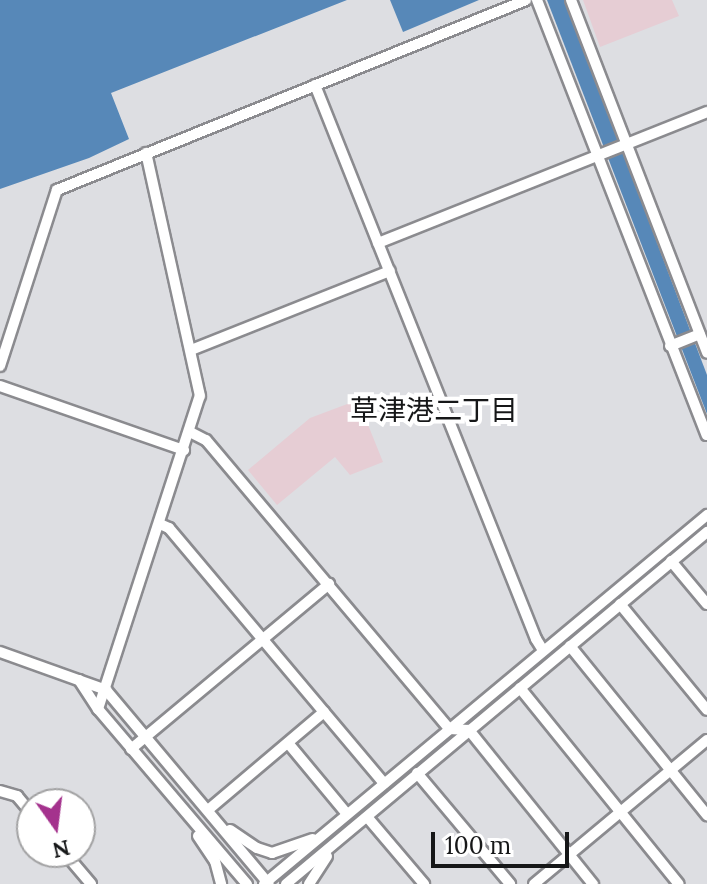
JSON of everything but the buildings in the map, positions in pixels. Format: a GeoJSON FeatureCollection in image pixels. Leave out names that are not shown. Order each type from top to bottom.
{"type":"FeatureCollection","features":[{"type":"Feature","properties":{"kind":"street"},"geometry":{"type":"LineString","coordinates":[[0,366],[57,190],[526,0]]}},
{"type":"Feature","properties":{"kind":"street"},"geometry":{"type":"LineString","coordinates":[[537,0],[707,435]]}},
{"type":"Feature","properties":{"kind":"street"},"geometry":{"type":"LineString","coordinates":[[571,0],[697,335],[707,353]]}},
{"type":"Feature","properties":{"kind":"street"},"geometry":{"type":"LineString","coordinates":[[315,85],[543,650]]}},
{"type":"Feature","properties":{"kind":"street"},"geometry":{"type":"LineString","coordinates":[[378,243],[707,112]]}},
{"type":"Feature","properties":{"kind":"street"},"geometry":{"type":"LineString","coordinates":[[98,709],[200,396],[146,153]]}},
{"type":"Feature","properties":{"kind":"street"},"geometry":{"type":"LineString","coordinates":[[191,350],[390,271]]}},
{"type":"Feature","properties":{"kind":"street"},"geometry":{"type":"LineString","coordinates":[[673,344],[697,335]]}},
{"type":"Feature","properties":{"kind":"street"},"geometry":{"type":"LineString","coordinates":[[0,386],[184,450]]}},
{"type":"Feature","properties":{"kind":"street"},"geometry":{"type":"LineString","coordinates":[[190,432],[206,440],[449,729],[469,730],[593,884]]}},
{"type":"Feature","properties":{"kind":"street"},"geometry":{"type":"LineString","coordinates":[[0,652],[106,690],[267,883],[707,515]]}},
{"type":"Feature","properties":{"kind":"street"},"geometry":{"type":"LineString","coordinates":[[160,524],[169,528],[384,783]]}},
{"type":"Feature","properties":{"kind":"street"},"geometry":{"type":"LineString","coordinates":[[286,884],[333,848],[417,773],[707,532]]}},
{"type":"Feature","properties":{"kind":"street"},"geometry":{"type":"LineString","coordinates":[[671,561],[707,604]]}},
{"type":"Feature","properties":{"kind":"street"},"geometry":{"type":"LineString","coordinates":[[131,749],[329,584]]}},
{"type":"Feature","properties":{"kind":"street"},"geometry":{"type":"LineString","coordinates":[[620,604],[707,710]]}},
{"type":"Feature","properties":{"kind":"street"},"geometry":{"type":"LineString","coordinates":[[570,646],[707,815]]}},
{"type":"Feature","properties":{"kind":"street"},"geometry":{"type":"LineString","coordinates":[[79,680],[98,709],[247,884]]}},
{"type":"Feature","properties":{"kind":"street"},"geometry":{"type":"LineString","coordinates":[[520,688],[679,884]]}},
{"type":"Feature","properties":{"kind":"street"},"geometry":{"type":"LineString","coordinates":[[208,810],[324,712]]}},
{"type":"Feature","properties":{"kind":"street"},"geometry":{"type":"LineString","coordinates":[[534,884],[707,740]]}},
{"type":"Feature","properties":{"kind":"street"},"geometry":{"type":"LineString","coordinates":[[288,743],[347,814]]}},
{"type":"Feature","properties":{"kind":"street"},"geometry":{"type":"LineString","coordinates":[[417,773],[510,884]]}},
{"type":"Feature","properties":{"kind":"street"},"geometry":{"type":"LineString","coordinates":[[175,801],[215,861],[221,884]]}},
{"type":"Feature","properties":{"kind":"street"},"geometry":{"type":"LineString","coordinates":[[368,818],[424,884]]}},
{"type":"Feature","properties":{"kind":"street"},"geometry":{"type":"LineString","coordinates":[[218,823],[257,848],[272,853],[322,835]]}},
{"type":"Feature","properties":{"kind":"street"},"geometry":{"type":"LineString","coordinates":[[309,884],[333,848]]}},
{"type":"Feature","properties":{"kind":"street"},"geometry":{"type":"LineString","coordinates":[[78,868],[91,884]]}},
{"type":"Feature","properties":{"kind":"shaded area"},"geometry":{"type":"Polygon","coordinates":[[[583,0],[672,0],[679,16],[600,47],[583,0]]]}},
{"type":"Feature","properties":{"kind":"shaded area"},"geometry":{"type":"Polygon","coordinates":[[[358,400],[383,462],[350,475],[335,457],[277,505],[248,470],[310,418],[358,400]]]}},
{"type":"Feature","properties":{"kind":"water"},"geometry":{"type":"Polygon","coordinates":[[[0,0],[347,0],[111,93],[129,139],[89,158],[0,189],[0,0]]]}},
{"type":"Feature","properties":{"kind":"water"},"geometry":{"type":"Polygon","coordinates":[[[390,0],[479,0],[403,32],[390,0]]]}},
{"type":"Feature","properties":{"kind":"water"},"geometry":{"type":"Polygon","coordinates":[[[547,0],[564,0],[607,110],[707,375],[707,414],[547,0]]]}},
{"type":"Feature","properties":{"kind":"district","name":"草津港二丁目"},"geometry":{"type":"Point","coordinates":[434,410]}}]}
